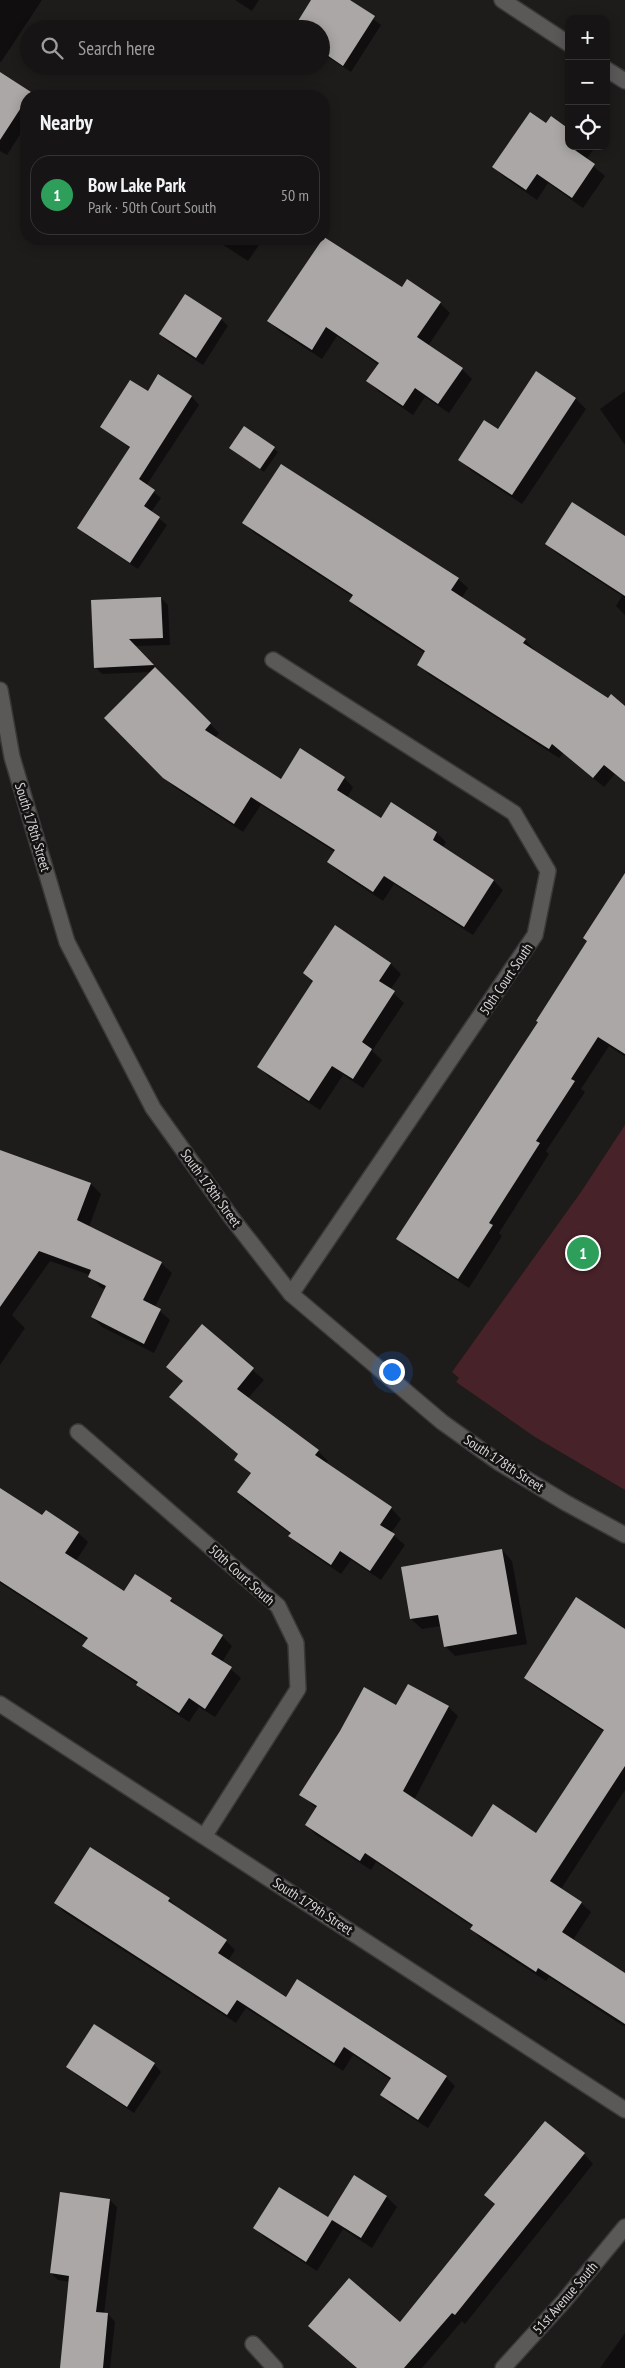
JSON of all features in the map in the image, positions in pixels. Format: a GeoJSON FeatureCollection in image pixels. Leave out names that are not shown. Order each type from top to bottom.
{"type":"FeatureCollection","features":[{"type":"Feature","properties":{"kind":"street"},"geometry":{"type":"LineString","coordinates":[[502,0],[565,41]]}},
{"type":"Feature","properties":{"kind":"street"},"geometry":{"type":"LineString","coordinates":[[610,72],[625,81]]}},
{"type":"Feature","properties":{"kind":"street","name":"50th Court South"},"geometry":{"type":"LineString","coordinates":[[273,660],[514,813],[548,871],[535,935],[292,1294]]}},
{"type":"Feature","properties":{"kind":"street","name":"South 178th Street"},"geometry":{"type":"LineString","coordinates":[[0,690],[12,756],[67,942],[153,1108],[231,1217],[292,1294],[442,1422],[498,1462],[566,1504],[625,1535]]}},
{"type":"Feature","properties":{"kind":"street","name":"50th Court South"},"geometry":{"type":"LineString","coordinates":[[78,1432],[278,1606],[296,1643],[298,1689],[205,1835]]}},
{"type":"Feature","properties":{"kind":"street","name":"South 179th Street"},"geometry":{"type":"LineString","coordinates":[[0,1704],[205,1835],[625,2110]]}},
{"type":"Feature","properties":{"kind":"street","name":"51st Avenue South"},"geometry":{"type":"LineString","coordinates":[[503,2368],[564,2301],[625,2228]]}},
{"type":"Feature","properties":{"kind":"street"},"geometry":{"type":"LineString","coordinates":[[253,2344],[275,2368]]}},
{"type":"Feature","properties":{"kind":"shaded area"},"geometry":{"type":"Polygon","coordinates":[[[625,1125],[625,1490],[535,1437],[456,1382],[459,1378],[452,1372],[581,1192],[625,1125]]]}},
{"type":"Feature","properties":{"kind":"building"},"geometry":{"type":"Polygon","coordinates":[[[311,0],[350,0],[375,16],[343,66],[330,57],[330,20],[299,20],[311,0]]]}},
{"type":"Feature","properties":{"kind":"building"},"geometry":{"type":"Polygon","coordinates":[[[0,72],[28,90],[20,90],[20,109],[0,140],[0,72]]]}},
{"type":"Feature","properties":{"kind":"building"},"geometry":{"type":"Polygon","coordinates":[[[530,112],[546,123],[551,116],[565,126],[565,150],[575,150],[595,164],[572,198],[537,174],[526,190],[492,167],[530,112]]]}},
{"type":"Feature","properties":{"kind":"building"},"geometry":{"type":"Polygon","coordinates":[[[330,241],[402,287],[407,279],[441,302],[417,337],[463,368],[438,404],[415,388],[403,406],[366,381],[379,363],[326,327],[312,350],[267,321],[319,245],[330,245],[330,241]]]}},
{"type":"Feature","properties":{"kind":"building"},"geometry":{"type":"Polygon","coordinates":[[[185,294],[222,318],[196,358],[159,334],[185,294]]]}},
{"type":"Feature","properties":{"kind":"building"},"geometry":{"type":"Polygon","coordinates":[[[536,371],[576,398],[512,495],[458,460],[484,420],[498,429],[536,371]]]}},
{"type":"Feature","properties":{"kind":"building"},"geometry":{"type":"Polygon","coordinates":[[[158,374],[192,396],[139,479],[155,490],[144,506],[160,517],[130,563],[77,528],[130,447],[100,427],[130,380],[148,391],[158,374]]]}},
{"type":"Feature","properties":{"kind":"building"},"geometry":{"type":"Polygon","coordinates":[[[244,426],[275,447],[260,469],[229,448],[244,426]]]}},
{"type":"Feature","properties":{"kind":"building"},"geometry":{"type":"Polygon","coordinates":[[[281,464],[459,578],[451,590],[526,639],[523,643],[608,698],[611,694],[625,706],[625,782],[604,765],[593,778],[552,744],[549,749],[417,665],[425,651],[349,601],[353,595],[242,523],[281,464]]]}},
{"type":"Feature","properties":{"kind":"building"},"geometry":{"type":"Polygon","coordinates":[[[572,502],[625,536],[625,596],[545,544],[572,502]]]}},
{"type":"Feature","properties":{"kind":"building"},"geometry":{"type":"Polygon","coordinates":[[[161,597],[163,638],[129,639],[154,665],[94,668],[91,600],[161,597]]]}},
{"type":"Feature","properties":{"kind":"building"},"geometry":{"type":"Polygon","coordinates":[[[155,667],[211,723],[205,730],[281,779],[300,748],[345,777],[337,790],[381,818],[391,802],[437,832],[433,840],[494,880],[464,927],[384,876],[373,892],[327,862],[335,850],[251,797],[234,824],[163,778],[104,718],[155,667]]]}},
{"type":"Feature","properties":{"kind":"building"},"geometry":{"type":"Polygon","coordinates":[[[625,873],[625,1054],[598,1037],[571,1079],[575,1081],[536,1141],[540,1143],[489,1223],[493,1225],[458,1279],[396,1239],[538,1022],[536,1021],[587,941],[583,938],[625,873]]]}},
{"type":"Feature","properties":{"kind":"building"},"geometry":{"type":"Polygon","coordinates":[[[335,925],[391,963],[379,981],[395,991],[362,1042],[372,1049],[353,1079],[332,1066],[309,1101],[257,1067],[313,981],[303,973],[335,925]]]}},
{"type":"Feature","properties":{"kind":"building"},"geometry":{"type":"Polygon","coordinates":[[[0,1150],[91,1183],[77,1220],[162,1262],[143,1300],[161,1309],[144,1344],[91,1317],[106,1286],[88,1277],[91,1270],[39,1251],[0,1307],[0,1150]]]}},
{"type":"Feature","properties":{"kind":"building"},"geometry":{"type":"Polygon","coordinates":[[[202,1324],[254,1368],[237,1389],[319,1450],[315,1455],[392,1507],[380,1525],[395,1534],[370,1571],[340,1551],[331,1565],[288,1536],[291,1533],[237,1492],[251,1473],[234,1460],[238,1454],[169,1397],[183,1381],[166,1367],[202,1324]]]}},
{"type":"Feature","properties":{"kind":"building"},"geometry":{"type":"Polygon","coordinates":[[[0,1488],[42,1515],[46,1510],[79,1532],[65,1553],[124,1591],[135,1574],[172,1598],[170,1601],[223,1635],[211,1654],[232,1667],[205,1709],[189,1698],[179,1713],[136,1685],[138,1682],[82,1646],[88,1638],[0,1581],[0,1488]]]}},
{"type":"Feature","properties":{"kind":"building"},"geometry":{"type":"Polygon","coordinates":[[[502,1549],[517,1634],[444,1647],[438,1615],[410,1619],[401,1567],[502,1549]]]}},
{"type":"Feature","properties":{"kind":"building"},"geometry":{"type":"Polygon","coordinates":[[[576,1597],[625,1629],[625,1766],[550,1881],[582,1902],[562,1932],[625,1973],[625,2024],[538,1968],[536,1972],[470,1929],[473,1925],[365,1853],[360,1861],[305,1825],[317,1806],[299,1795],[340,1731],[364,1687],[396,1705],[408,1684],[449,1706],[403,1791],[472,1837],[493,1804],[536,1833],[604,1730],[524,1678],[576,1597]]]}},
{"type":"Feature","properties":{"kind":"building"},"geometry":{"type":"Polygon","coordinates":[[[90,1847],[170,1898],[168,1901],[227,1940],[218,1953],[286,1997],[297,1979],[447,2076],[418,2120],[380,2095],[391,2078],[344,2047],[334,2063],[237,2000],[227,2015],[54,1903],[90,1847]]]}},
{"type":"Feature","properties":{"kind":"building"},"geometry":{"type":"Polygon","coordinates":[[[94,2024],[155,2063],[127,2107],[66,2067],[94,2024]]]}},
{"type":"Feature","properties":{"kind":"building"},"geometry":{"type":"Polygon","coordinates":[[[545,2121],[585,2153],[455,2315],[452,2313],[404,2368],[357,2368],[308,2326],[349,2278],[400,2322],[495,2204],[484,2195],[545,2121]]]}},
{"type":"Feature","properties":{"kind":"building"},"geometry":{"type":"Polygon","coordinates":[[[354,2175],[387,2196],[361,2238],[332,2220],[306,2262],[253,2228],[279,2187],[328,2217],[354,2175]]]}},
{"type":"Feature","properties":{"kind":"building"},"geometry":{"type":"Polygon","coordinates":[[[60,2192],[110,2199],[96,2312],[108,2313],[103,2368],[60,2368],[69,2276],[50,2273],[60,2192]]]}},
{"type":"Feature","properties":{"kind":"place","name":"Bow Lake Park"},"geometry":{"type":"Point","coordinates":[583,1253]}}]}
